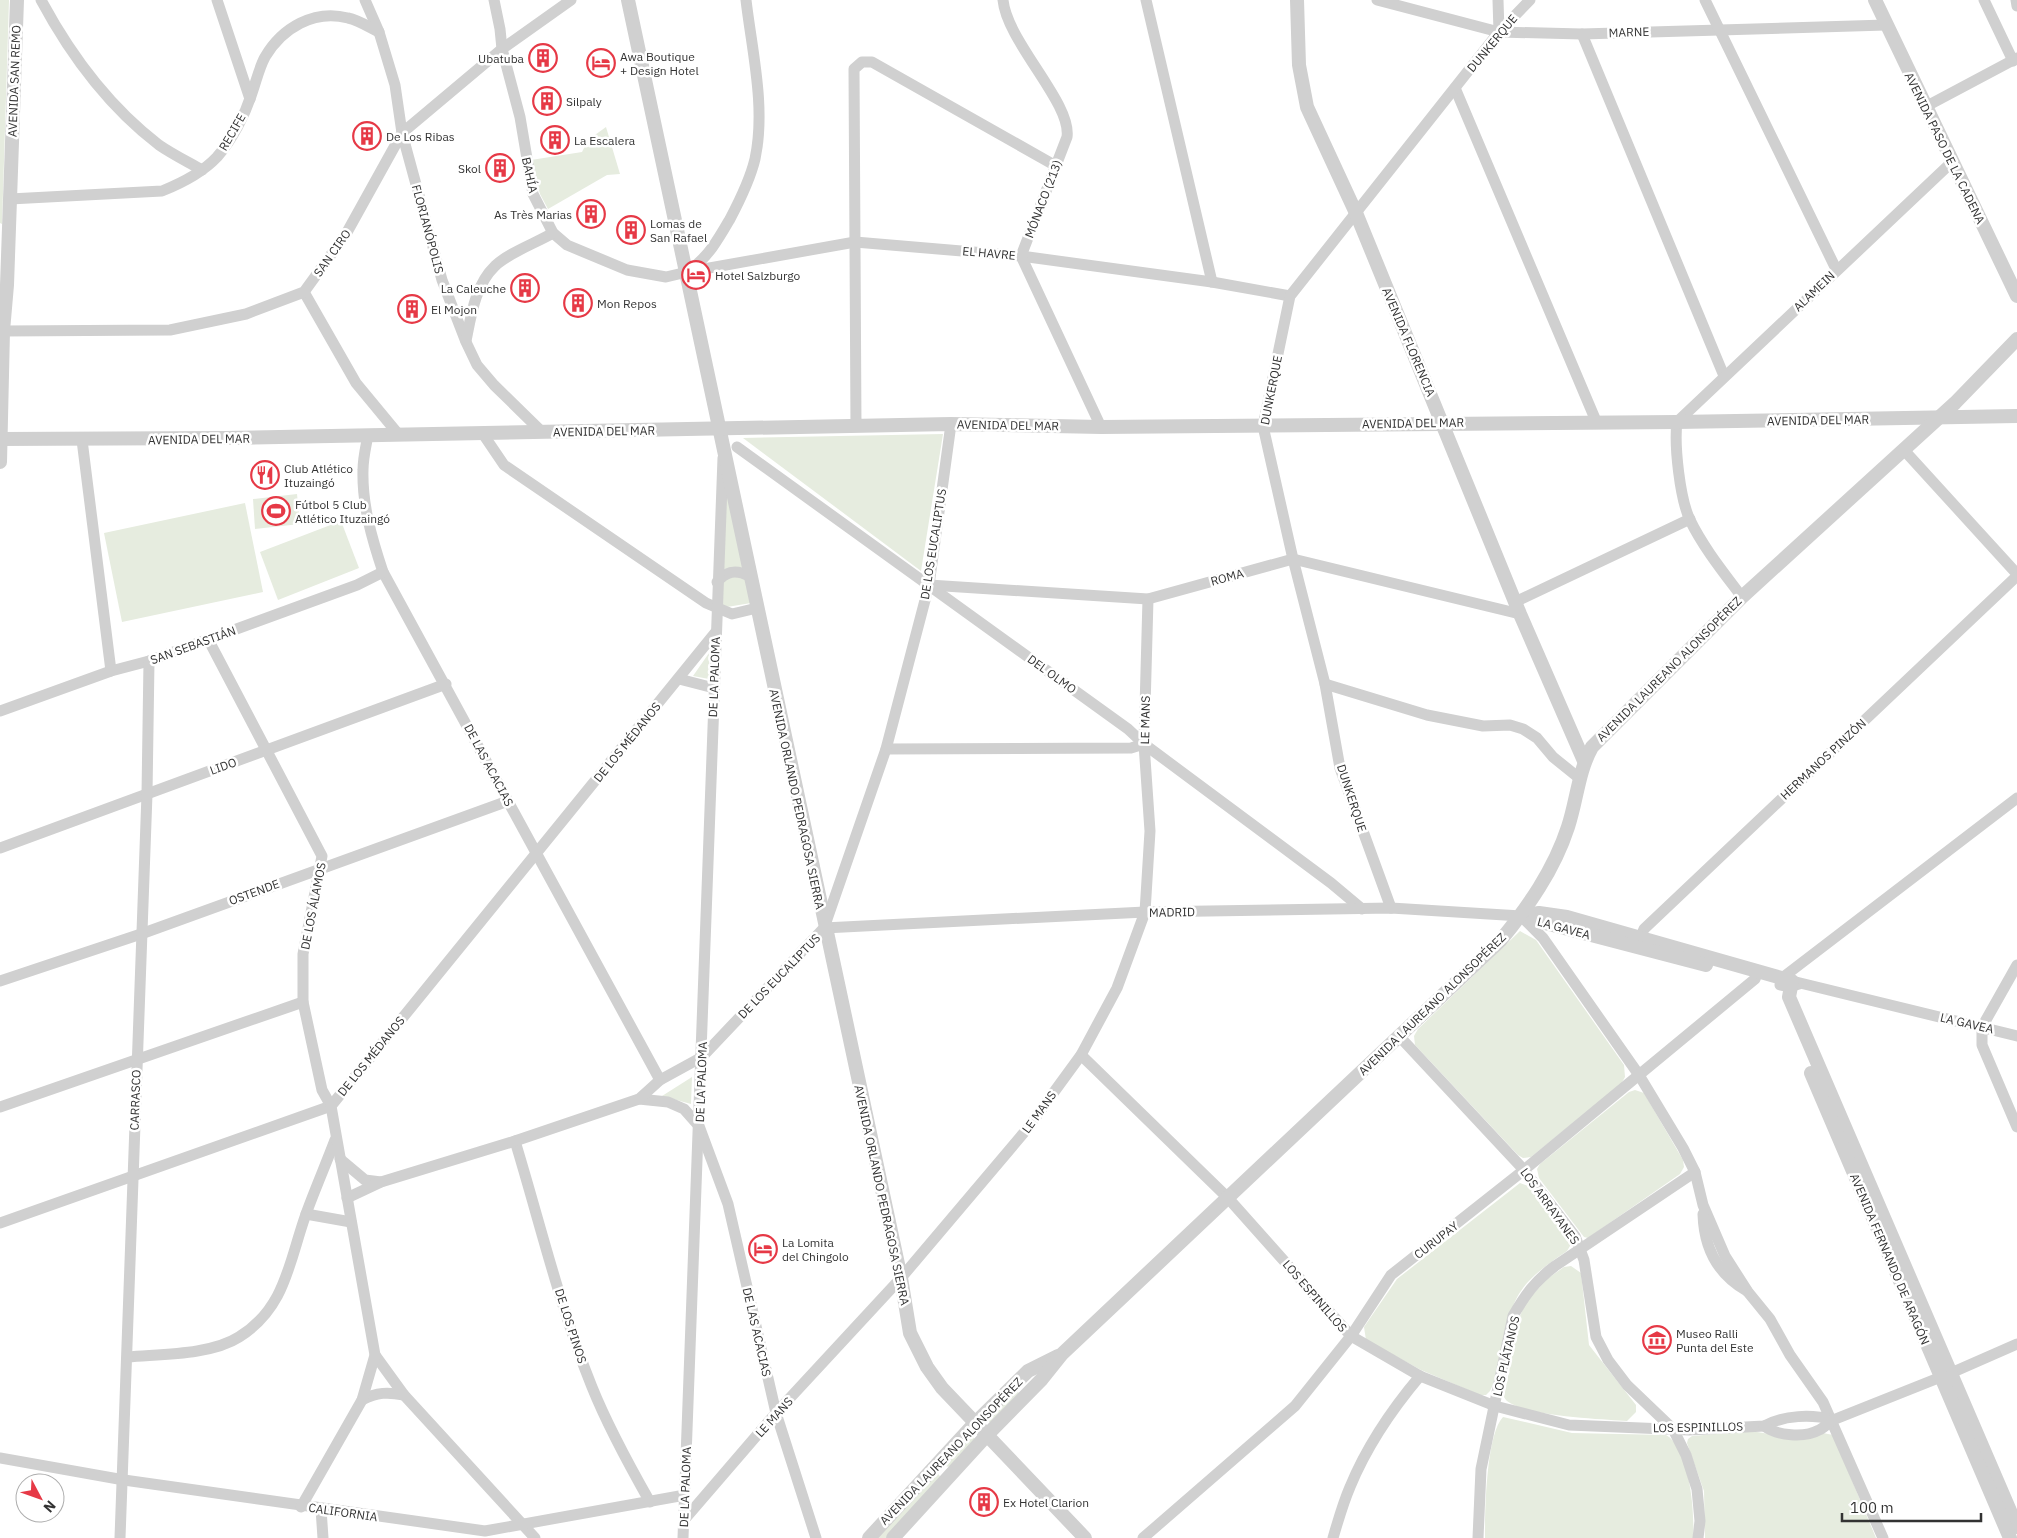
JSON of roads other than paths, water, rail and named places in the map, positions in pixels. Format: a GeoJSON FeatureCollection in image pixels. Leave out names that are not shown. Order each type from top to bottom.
{"type":"FeatureCollection","features":[{"type":"Feature","properties":{"kind":"street","name":"AVENIDA SAN REMO"},"geometry":{"type":"LineString","coordinates":[[0,462],[4,231],[10,199],[17,0]]}},
{"type":"Feature","properties":{"kind":"street"},"geometry":{"type":"LineString","coordinates":[[41,0],[73,55],[111,103],[160,145],[202,170]]}},
{"type":"Feature","properties":{"kind":"street"},"geometry":{"type":"LineString","coordinates":[[217,0],[250,99]]}},
{"type":"Feature","properties":{"kind":"street","name":"FLORIANÓPOLIS"},"geometry":{"type":"LineString","coordinates":[[365,0],[379,32],[395,85],[402,133],[442,280],[466,342],[477,365],[542,432]]}},
{"type":"Feature","properties":{"kind":"street","name":"BAHÍA"},"geometry":{"type":"LineString","coordinates":[[494,0],[502,49],[520,117],[534,194],[553,233],[567,245],[627,270],[666,277],[687,272]]}},
{"type":"Feature","properties":{"kind":"street","name":"SAN CIRO"},"geometry":{"type":"LineString","coordinates":[[304,292],[346,234],[402,133],[502,49],[571,0]]}},
{"type":"Feature","properties":{"kind":"street","name":"AVENIDA ORLANDO PEDRAGOSA SIERRA"},"geometry":{"type":"LineString","coordinates":[[628,0],[687,272],[824,928],[901,1278],[910,1333],[927,1367],[942,1388],[1085,1538]]}},
{"type":"Feature","properties":{"kind":"street"},"geometry":{"type":"LineString","coordinates":[[687,272],[701,262],[722,234],[741,198],[755,160],[760,115],[746,0]]}},
{"type":"Feature","properties":{"kind":"street"},"geometry":{"type":"LineString","coordinates":[[1146,0],[1212,282]]}},
{"type":"Feature","properties":{"kind":"street","name":"AVENIDA FLORENCIA"},"geometry":{"type":"LineString","coordinates":[[1297,0],[1298,65],[1308,107],[1356,213],[1518,608],[1584,761]]}},
{"type":"Feature","properties":{"kind":"street","name":"MARNE"},"geometry":{"type":"LineString","coordinates":[[1377,0],[1402,3],[1498,32],[1582,34],[1886,25]]}},
{"type":"Feature","properties":{"kind":"street"},"geometry":{"type":"LineString","coordinates":[[1498,0],[1498,32]]}},
{"type":"Feature","properties":{"kind":"street","name":"DUNKERQUE"},"geometry":{"type":"LineString","coordinates":[[1391,908],[1340,768],[1325,684],[1293,559],[1263,426],[1290,296],[1498,32],[1530,0]]}},
{"type":"Feature","properties":{"kind":"street"},"geometry":{"type":"LineString","coordinates":[[1705,0],[1836,269]]}},
{"type":"Feature","properties":{"kind":"street","name":"AVENIDA PASO DE LA CADENA"},"geometry":{"type":"LineString","coordinates":[[1875,0],[2017,296]]}},
{"type":"Feature","properties":{"kind":"street"},"geometry":{"type":"LineString","coordinates":[[1925,107],[2015,59],[1984,0]]}},
{"type":"Feature","properties":{"kind":"street"},"geometry":{"type":"LineString","coordinates":[[2016,0],[2017,6]]}},
{"type":"Feature","properties":{"kind":"street","name":"MÓNACO (213)"},"geometry":{"type":"LineString","coordinates":[[1005,1],[1007,21],[1061,110],[1068,128],[1056,166],[1021,256]]}},
{"type":"Feature","properties":{"kind":"street","name":"RECIFE"},"geometry":{"type":"LineString","coordinates":[[10,199],[162,191],[185,181],[218,156],[250,99],[264,58],[282,35],[302,21],[325,14],[349,18],[379,32]]}},
{"type":"Feature","properties":{"kind":"street"},"geometry":{"type":"LineString","coordinates":[[1582,34],[1724,376]]}},
{"type":"Feature","properties":{"kind":"street"},"geometry":{"type":"LineString","coordinates":[[856,426],[854,69],[862,62],[872,62],[1056,166]]}},
{"type":"Feature","properties":{"kind":"street"},"geometry":{"type":"LineString","coordinates":[[1455,88],[1596,421]]}},
{"type":"Feature","properties":{"kind":"street","name":"ALAMEIN"},"geometry":{"type":"LineString","coordinates":[[1677,422],[1836,269],[1952,162]]}},
{"type":"Feature","properties":{"kind":"street"},"geometry":{"type":"LineString","coordinates":[[466,342],[471,313],[481,287],[495,265],[553,233]]}},
{"type":"Feature","properties":{"kind":"street","name":"EL HAVRE"},"geometry":{"type":"LineString","coordinates":[[687,272],[855,242],[1021,256],[1212,282],[1290,296]]}},
{"type":"Feature","properties":{"kind":"street"},"geometry":{"type":"LineString","coordinates":[[1021,256],[1101,427]]}},
{"type":"Feature","properties":{"kind":"street"},"geometry":{"type":"LineString","coordinates":[[3,331],[170,330],[246,314],[304,292],[356,383],[399,435]]}},
{"type":"Feature","properties":{"kind":"street","name":"AVENIDA LAUREANO ALONSOPÉREZ"},"geometry":{"type":"LineString","coordinates":[[893,1538],[987,1435],[1027,1395],[1062,1354],[1500,941],[1521,916],[1545,879],[1561,848],[1571,817],[1584,761],[1603,734],[1742,597],[1939,418],[2017,339]]}},
{"type":"Feature","properties":{"kind":"street","name":"AVENIDA DEL MAR"},"geometry":{"type":"LineString","coordinates":[[0,439],[82,440],[483,434],[951,424],[1101,427],[1263,426],[1442,422],[1677,422],[2017,416]]}},
{"type":"Feature","properties":{"kind":"street"},"geometry":{"type":"LineString","coordinates":[[1677,422],[1678,463],[1690,519],[1742,597]]}},
{"type":"Feature","properties":{"kind":"street","name":"DE LOS EUCALIPTUS"},"geometry":{"type":"LineString","coordinates":[[347,1198],[381,1182],[515,1141],[639,1099],[660,1080],[702,1057],[824,928],[886,749],[929,584],[951,424]]}},
{"type":"Feature","properties":{"kind":"street"},"geometry":{"type":"LineString","coordinates":[[483,434],[504,465],[717,609],[732,614],[757,608]]}},
{"type":"Feature","properties":{"kind":"street","name":"DE LAS ACACIAS"},"geometry":{"type":"LineString","coordinates":[[368,435],[363,470],[366,502],[372,538],[384,572],[660,1080]]}},
{"type":"Feature","properties":{"kind":"street"},"geometry":{"type":"LineString","coordinates":[[82,440],[111,671]]}},
{"type":"Feature","properties":{"kind":"street","name":"DEL OLMO"},"geometry":{"type":"LineString","coordinates":[[737,446],[1128,729],[1144,744],[1331,883],[1362,909]]}},
{"type":"Feature","properties":{"kind":"street"},"geometry":{"type":"LineString","coordinates":[[1903,449],[2017,575]]}},
{"type":"Feature","properties":{"kind":"street","name":"DE LA PALOMA"},"geometry":{"type":"LineString","coordinates":[[683,1538],[723,450]]}},
{"type":"Feature","properties":{"kind":"street"},"geometry":{"type":"LineString","coordinates":[[1518,608],[1690,519]]}},
{"type":"Feature","properties":{"kind":"street","name":"ROMA"},"geometry":{"type":"LineString","coordinates":[[929,584],[1148,599],[1293,559],[1518,608]]}},
{"type":"Feature","properties":{"kind":"street","name":"SAN SEBASTIÁN"},"geometry":{"type":"LineString","coordinates":[[0,711],[111,671],[149,661],[357,585],[384,572]]}},
{"type":"Feature","properties":{"kind":"street"},"geometry":{"type":"LineString","coordinates":[[717,582],[728,572],[743,572],[749,576]]}},
{"type":"Feature","properties":{"kind":"street","name":"HERMANOS PINZÓN"},"geometry":{"type":"LineString","coordinates":[[1638,942],[1651,922],[2017,575]]}},
{"type":"Feature","properties":{"kind":"street","name":"LE MANS"},"geometry":{"type":"LineString","coordinates":[[684,1520],[776,1413],[901,1278],[1027,1129],[1080,1055],[1117,988],[1145,912],[1150,831],[1144,744],[1148,599]]}},
{"type":"Feature","properties":{"kind":"street","name":"DE LA PALOMA"},"geometry":{"type":"LineString","coordinates":[[715,629],[732,614]]}},
{"type":"Feature","properties":{"kind":"street","name":"DE LOS MÉDANOS"},"geometry":{"type":"LineString","coordinates":[[301,1506],[362,1400],[375,1354],[331,1106],[679,679],[715,629]]}},
{"type":"Feature","properties":{"kind":"street","name":"DE LOS ÁLAMOS"},"geometry":{"type":"LineString","coordinates":[[208,639],[322,856],[303,954],[303,1002],[322,1090],[331,1106]]}},
{"type":"Feature","properties":{"kind":"street","name":"CARRASCO"},"geometry":{"type":"LineString","coordinates":[[120,1538],[124,1480],[132,1175],[147,794],[149,661]]}},
{"type":"Feature","properties":{"kind":"street"},"geometry":{"type":"LineString","coordinates":[[679,679],[714,688]]}},
{"type":"Feature","properties":{"kind":"street","name":"LIDO"},"geometry":{"type":"LineString","coordinates":[[0,848],[446,684]]}},
{"type":"Feature","properties":{"kind":"street"},"geometry":{"type":"LineString","coordinates":[[1325,684],[1427,715],[1483,726],[1510,725],[1523,729],[1537,738],[1553,757],[1579,778]]}},
{"type":"Feature","properties":{"kind":"street"},"geometry":{"type":"LineString","coordinates":[[886,749],[1131,748],[1144,744]]}},
{"type":"Feature","properties":{"kind":"street"},"geometry":{"type":"LineString","coordinates":[[1789,981],[2017,798]]}},
{"type":"Feature","properties":{"kind":"street","name":"OSTENDE"},"geometry":{"type":"LineString","coordinates":[[0,981],[141,934],[508,801]]}},
{"type":"Feature","properties":{"kind":"street","name":"MADRID"},"geometry":{"type":"LineString","coordinates":[[824,928],[1145,912],[1391,908],[1521,916]]}},
{"type":"Feature","properties":{"kind":"street"},"geometry":{"type":"LineString","coordinates":[[1521,916],[1543,938],[1639,1075],[1696,1172],[1703,1205],[1726,1256],[1748,1292],[1770,1319],[1790,1355],[1823,1402],[1883,1538]]}},
{"type":"Feature","properties":{"kind":"street","name":"LA GAVEA"},"geometry":{"type":"LineString","coordinates":[[1521,916],[1638,942],[1757,975],[1982,1026],[2017,1036]]}},
{"type":"Feature","properties":{"kind":"street"},"geometry":{"type":"LineString","coordinates":[[2017,965],[1982,1026],[1982,1045],[2017,1127]]}},
{"type":"Feature","properties":{"kind":"street","name":"CURUPAY"},"geometry":{"type":"LineString","coordinates":[[1143,1538],[1295,1406],[1351,1336],[1392,1275],[1524,1170],[1757,975]]}},
{"type":"Feature","properties":{"kind":"street","name":"AVENIDA FERNANDO DE ARAGÓN"},"geometry":{"type":"LineString","coordinates":[[1789,981],[1780,1000],[1946,1375],[2017,1528]]}},
{"type":"Feature","properties":{"kind":"street"},"geometry":{"type":"LineString","coordinates":[[0,1107],[303,1002]]}},
{"type":"Feature","properties":{"kind":"street","name":"LOS ARRAYANES"},"geometry":{"type":"LineString","coordinates":[[1399,1036],[1524,1170],[1575,1236],[1581,1249],[1596,1337],[1608,1360],[1627,1385],[1673,1429],[1686,1456],[1697,1489],[1700,1521],[1698,1538]]}},
{"type":"Feature","properties":{"kind":"street","name":"LOS ESPINILLOS"},"geometry":{"type":"LineString","coordinates":[[1080,1055],[1228,1198],[1351,1336],[1420,1376],[1495,1406],[1569,1425],[1673,1429],[1764,1426],[1772,1421],[1815,1415],[1832,1420]]}},
{"type":"Feature","properties":{"kind":"street"},"geometry":{"type":"LineString","coordinates":[[639,1099],[668,1102],[684,1109],[699,1126]]}},
{"type":"Feature","properties":{"kind":"street"},"geometry":{"type":"LineString","coordinates":[[0,1224],[132,1175],[331,1106]]}},
{"type":"Feature","properties":{"kind":"street","name":"DE LAS ACACIAS"},"geometry":{"type":"LineString","coordinates":[[699,1126],[728,1204],[776,1413],[816,1538]]}},
{"type":"Feature","properties":{"kind":"street"},"geometry":{"type":"LineString","coordinates":[[128,1357],[209,1349],[239,1337],[266,1313],[284,1286],[306,1214],[336,1138]]}},
{"type":"Feature","properties":{"kind":"street","name":"DE LOS PINOS"},"geometry":{"type":"LineString","coordinates":[[515,1141],[574,1338],[592,1387],[610,1428],[650,1502]]}},
{"type":"Feature","properties":{"kind":"street"},"geometry":{"type":"LineString","coordinates":[[340,1158],[365,1180],[381,1182]]}},
{"type":"Feature","properties":{"kind":"street","name":"LOS PLÁTANOS"},"geometry":{"type":"LineString","coordinates":[[1478,1538],[1481,1469],[1514,1316],[1525,1294],[1536,1280],[1696,1172]]}},
{"type":"Feature","properties":{"kind":"street"},"geometry":{"type":"LineString","coordinates":[[306,1214],[351,1222]]}},
{"type":"Feature","properties":{"kind":"street","name":"LOS ESPINILLOS"},"geometry":{"type":"LineString","coordinates":[[1764,1426],[1770,1431],[1791,1434],[1818,1431],[1832,1420],[1946,1375],[2017,1344]]}},
{"type":"Feature","properties":{"kind":"street"},"geometry":{"type":"LineString","coordinates":[[375,1354],[404,1395],[520,1524],[535,1538]]}},
{"type":"Feature","properties":{"kind":"street","name":"AVENIDA LAUREANO ALONSOPÉREZ"},"geometry":{"type":"LineString","coordinates":[[869,1538],[975,1423],[1028,1371],[1062,1354]]}},
{"type":"Feature","properties":{"kind":"street","name":"AVENIDA FERNANDO DE ARAGÓN"},"geometry":{"type":"LineString","coordinates":[[1946,1375],[2010,1538]]}},
{"type":"Feature","properties":{"kind":"street"},"geometry":{"type":"LineString","coordinates":[[1333,1538],[1350,1486],[1378,1436],[1420,1376]]}},
{"type":"Feature","properties":{"kind":"street"},"geometry":{"type":"LineString","coordinates":[[1016,1384],[1027,1395]]}},
{"type":"Feature","properties":{"kind":"street"},"geometry":{"type":"LineString","coordinates":[[362,1400],[375,1393],[389,1392],[404,1395]]}},
{"type":"Feature","properties":{"kind":"street","name":"CALIFORNIA"},"geometry":{"type":"LineString","coordinates":[[0,1458],[124,1480],[485,1531],[685,1495]]}},
{"type":"Feature","properties":{"kind":"street"},"geometry":{"type":"LineString","coordinates":[[938,1462],[951,1474]]}},
{"type":"Feature","properties":{"kind":"street"},"geometry":{"type":"LineString","coordinates":[[321,1509],[323,1538]]}},
{"type":"Feature","properties":{"kind":"place","name":"Ubatuba"},"geometry":{"type":"Point","coordinates":[543,58]}},
{"type":"Feature","properties":{"kind":"place","name":"Awa Boutique + Design Hotel"},"geometry":{"type":"Point","coordinates":[601,63]}},
{"type":"Feature","properties":{"kind":"place","name":"Silpaly"},"geometry":{"type":"Point","coordinates":[547,101]}},
{"type":"Feature","properties":{"kind":"place","name":"De Los Ribas"},"geometry":{"type":"Point","coordinates":[367,136]}},
{"type":"Feature","properties":{"kind":"place","name":"La Escalera"},"geometry":{"type":"Point","coordinates":[555,140]}},
{"type":"Feature","properties":{"kind":"place","name":"Skol"},"geometry":{"type":"Point","coordinates":[500,168]}},
{"type":"Feature","properties":{"kind":"place","name":"As Très Marias"},"geometry":{"type":"Point","coordinates":[591,214]}},
{"type":"Feature","properties":{"kind":"place","name":"Lomas de San Rafael"},"geometry":{"type":"Point","coordinates":[631,230]}},
{"type":"Feature","properties":{"kind":"place","name":"Hotel Salzburgo"},"geometry":{"type":"Point","coordinates":[696,275]}},
{"type":"Feature","properties":{"kind":"place","name":"La Caleuche"},"geometry":{"type":"Point","coordinates":[525,288]}},
{"type":"Feature","properties":{"kind":"place","name":"Mon Repos"},"geometry":{"type":"Point","coordinates":[578,303]}},
{"type":"Feature","properties":{"kind":"place","name":"El Mojon"},"geometry":{"type":"Point","coordinates":[412,309]}},
{"type":"Feature","properties":{"kind":"place","name":"Club Atlético Ituzaingó"},"geometry":{"type":"Point","coordinates":[265,475]}},
{"type":"Feature","properties":{"kind":"place","name":"Fútbol 5 Club Atlético Ituzaingó"},"geometry":{"type":"Point","coordinates":[276,511]}},
{"type":"Feature","properties":{"kind":"place","name":"La Lomita del Chingolo"},"geometry":{"type":"Point","coordinates":[763,1249]}},
{"type":"Feature","properties":{"kind":"place","name":"Museo Ralli Punta del Este"},"geometry":{"type":"Point","coordinates":[1657,1340]}},
{"type":"Feature","properties":{"kind":"place","name":"Ex Hotel Clarion"},"geometry":{"type":"Point","coordinates":[984,1502]}}]}
